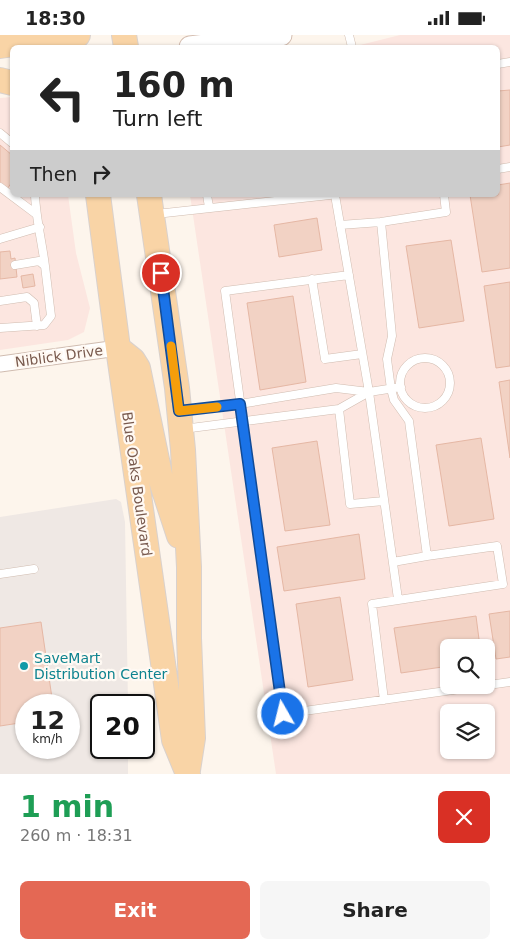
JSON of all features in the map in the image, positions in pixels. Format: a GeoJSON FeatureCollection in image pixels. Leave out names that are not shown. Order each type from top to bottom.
{"type":"FeatureCollection","features":[{"type":"Feature","properties":{"kind":"main road"},"geometry":{"type":"LineString","coordinates":[[0,46],[77,35]]}},
{"type":"Feature","properties":{"kind":"main road","name":"Blue Oaks Boulevard"},"geometry":{"type":"LineString","coordinates":[[98,197],[174,740],[188,772]]}},
{"type":"Feature","properties":{"kind":"main road","name":"Blue Oaks Boulevard"},"geometry":{"type":"LineString","coordinates":[[151,205],[180,420],[189,567],[189,638],[193,738],[188,772]]}},
{"type":"Feature","properties":{"kind":"main road"},"geometry":{"type":"LineString","coordinates":[[118,348],[133,360],[138,368],[162,484],[189,567]]}},
{"type":"Feature","properties":{"kind":"street"},"geometry":{"type":"LineString","coordinates":[[205,45],[281,35]]}},
{"type":"Feature","properties":{"kind":"street","name":"Niblick Drive"},"geometry":{"type":"LineString","coordinates":[[0,365],[118,348]]}},
{"type":"Feature","properties":{"kind":"lane"},"geometry":{"type":"LineString","coordinates":[[0,133],[10,141]]}},
{"type":"Feature","properties":{"kind":"lane"},"geometry":{"type":"LineString","coordinates":[[13,197],[36,214]]}},
{"type":"Feature","properties":{"kind":"lane"},"geometry":{"type":"LineString","coordinates":[[0,328],[44,325],[51,316],[35,197]]}},
{"type":"Feature","properties":{"kind":"lane"},"geometry":{"type":"LineString","coordinates":[[208,197],[209,207]]}},
{"type":"Feature","properties":{"kind":"lane"},"geometry":{"type":"LineString","coordinates":[[151,205],[209,207],[263,204],[315,197]]}},
{"type":"Feature","properties":{"kind":"lane"},"geometry":{"type":"LineString","coordinates":[[335,197],[369,392],[398,599]]}},
{"type":"Feature","properties":{"kind":"lane"},"geometry":{"type":"LineString","coordinates":[[340,225],[381,222],[446,212],[444,197]]}},
{"type":"Feature","properties":{"kind":"lane"},"geometry":{"type":"LineString","coordinates":[[381,222],[392,336],[387,359],[391,389],[394,400],[409,421],[427,556]]}},
{"type":"Feature","properties":{"kind":"lane"},"geometry":{"type":"LineString","coordinates":[[0,239],[40,227]]}},
{"type":"Feature","properties":{"kind":"lane"},"geometry":{"type":"LineString","coordinates":[[15,265],[39,261],[45,266]]}},
{"type":"Feature","properties":{"kind":"lane"},"geometry":{"type":"LineString","coordinates":[[349,275],[225,291],[283,714],[510,682]]}},
{"type":"Feature","properties":{"kind":"lane"},"geometry":{"type":"LineString","coordinates":[[312,279],[325,359],[362,354]]}},
{"type":"Feature","properties":{"kind":"lane"},"geometry":{"type":"LineString","coordinates":[[0,301],[28,297],[34,303],[37,326]]}},
{"type":"Feature","properties":{"kind":"lane"},"geometry":{"type":"LineString","coordinates":[[422,358],[432,359],[440,363],[447,370],[450,379],[449,389],[445,398],[438,404],[429,407],[419,407],[410,403],[401,387],[402,377],[406,368],[413,361],[422,358]]}},
{"type":"Feature","properties":{"kind":"lane"},"geometry":{"type":"LineString","coordinates":[[180,420],[240,404],[336,388],[369,392],[401,387]]}},
{"type":"Feature","properties":{"kind":"lane"},"geometry":{"type":"LineString","coordinates":[[180,420],[242,421],[339,409],[369,392]]}},
{"type":"Feature","properties":{"kind":"lane"},"geometry":{"type":"LineString","coordinates":[[339,409],[350,504],[384,501]]}},
{"type":"Feature","properties":{"kind":"lane"},"geometry":{"type":"LineString","coordinates":[[384,700],[372,604],[503,584],[497,546],[393,562]]}},
{"type":"Feature","properties":{"kind":"lane"},"geometry":{"type":"LineString","coordinates":[[0,574],[34,569]]}},
{"type":"Feature","properties":{"kind":"shaded area"},"geometry":{"type":"Polygon","coordinates":[[[400,35],[510,35],[510,774],[276,774],[190,197],[500,197],[500,45],[360,45],[400,35]]]}},
{"type":"Feature","properties":{"kind":"shaded area"},"geometry":{"type":"Polygon","coordinates":[[[10,97],[10,197],[68,197],[76,253],[90,308],[84,332],[68,340],[0,350],[0,98],[10,97]]]}},
{"type":"Feature","properties":{"kind":"shaded area"},"geometry":{"type":"Polygon","coordinates":[[[116,499],[121,502],[125,522],[128,694],[90,694],[90,759],[128,759],[128,774],[0,774],[0,517],[116,499]]]}},
{"type":"Feature","properties":{"kind":"building"},"geometry":{"type":"Polygon","coordinates":[[[510,90],[510,145],[500,147],[500,91],[510,90]]]}},
{"type":"Feature","properties":{"kind":"building"},"geometry":{"type":"Polygon","coordinates":[[[0,145],[10,153],[10,185],[5,192],[0,188],[0,145]]]}},
{"type":"Feature","properties":{"kind":"building"},"geometry":{"type":"Polygon","coordinates":[[[510,183],[510,268],[482,272],[470,197],[500,197],[500,185],[510,183]]]}},
{"type":"Feature","properties":{"kind":"building"},"geometry":{"type":"Polygon","coordinates":[[[317,218],[322,250],[279,257],[274,225],[317,218]]]}},
{"type":"Feature","properties":{"kind":"building"},"geometry":{"type":"Polygon","coordinates":[[[451,240],[464,321],[419,328],[406,246],[451,240]]]}},
{"type":"Feature","properties":{"kind":"building"},"geometry":{"type":"Polygon","coordinates":[[[10,251],[11,259],[15,258],[17,277],[0,279],[0,252],[10,251]]]}},
{"type":"Feature","properties":{"kind":"building"},"geometry":{"type":"Polygon","coordinates":[[[33,274],[35,286],[23,288],[21,276],[33,274]]]}},
{"type":"Feature","properties":{"kind":"building"},"geometry":{"type":"Polygon","coordinates":[[[510,282],[510,366],[496,368],[484,286],[510,282]]]}},
{"type":"Feature","properties":{"kind":"building"},"geometry":{"type":"Polygon","coordinates":[[[293,296],[306,382],[260,390],[247,303],[293,296]]]}},
{"type":"Feature","properties":{"kind":"building"},"geometry":{"type":"Polygon","coordinates":[[[510,380],[510,458],[499,382],[510,380]]]}},
{"type":"Feature","properties":{"kind":"building"},"geometry":{"type":"Polygon","coordinates":[[[481,438],[494,519],[449,526],[436,445],[481,438]]]}},
{"type":"Feature","properties":{"kind":"building"},"geometry":{"type":"Polygon","coordinates":[[[317,441],[330,525],[285,531],[272,448],[317,441]]]}},
{"type":"Feature","properties":{"kind":"building"},"geometry":{"type":"Polygon","coordinates":[[[359,534],[365,579],[284,591],[277,547],[359,534]]]}},
{"type":"Feature","properties":{"kind":"building"},"geometry":{"type":"Polygon","coordinates":[[[340,597],[353,680],[308,687],[296,604],[340,597]]]}},
{"type":"Feature","properties":{"kind":"building"},"geometry":{"type":"Polygon","coordinates":[[[510,611],[510,657],[496,659],[495,639],[493,639],[489,614],[510,611]]]}},
{"type":"Feature","properties":{"kind":"building"},"geometry":{"type":"Polygon","coordinates":[[[476,616],[479,639],[440,639],[440,667],[401,673],[394,628],[476,616]]]}},
{"type":"Feature","properties":{"kind":"building","name":"SaveMart Distribution Center"},"geometry":{"type":"Polygon","coordinates":[[[41,622],[51,694],[15,694],[15,724],[0,726],[0,628],[41,622]]]}},
{"type":"Feature","properties":{"kind":"slow traffic"},"geometry":{"type":"LineString","coordinates":[[171,346],[179,411],[217,407]]}},
{"type":"Feature","properties":{"kind":"place","name":"SaveMart Distribution Center"},"geometry":{"type":"Point","coordinates":[24,666]}},
{"type":"Feature","properties":{"kind":"route"},"geometry":{"type":"LineString","coordinates":[[161,273],[179,411],[240,404],[283,714]]}}]}
